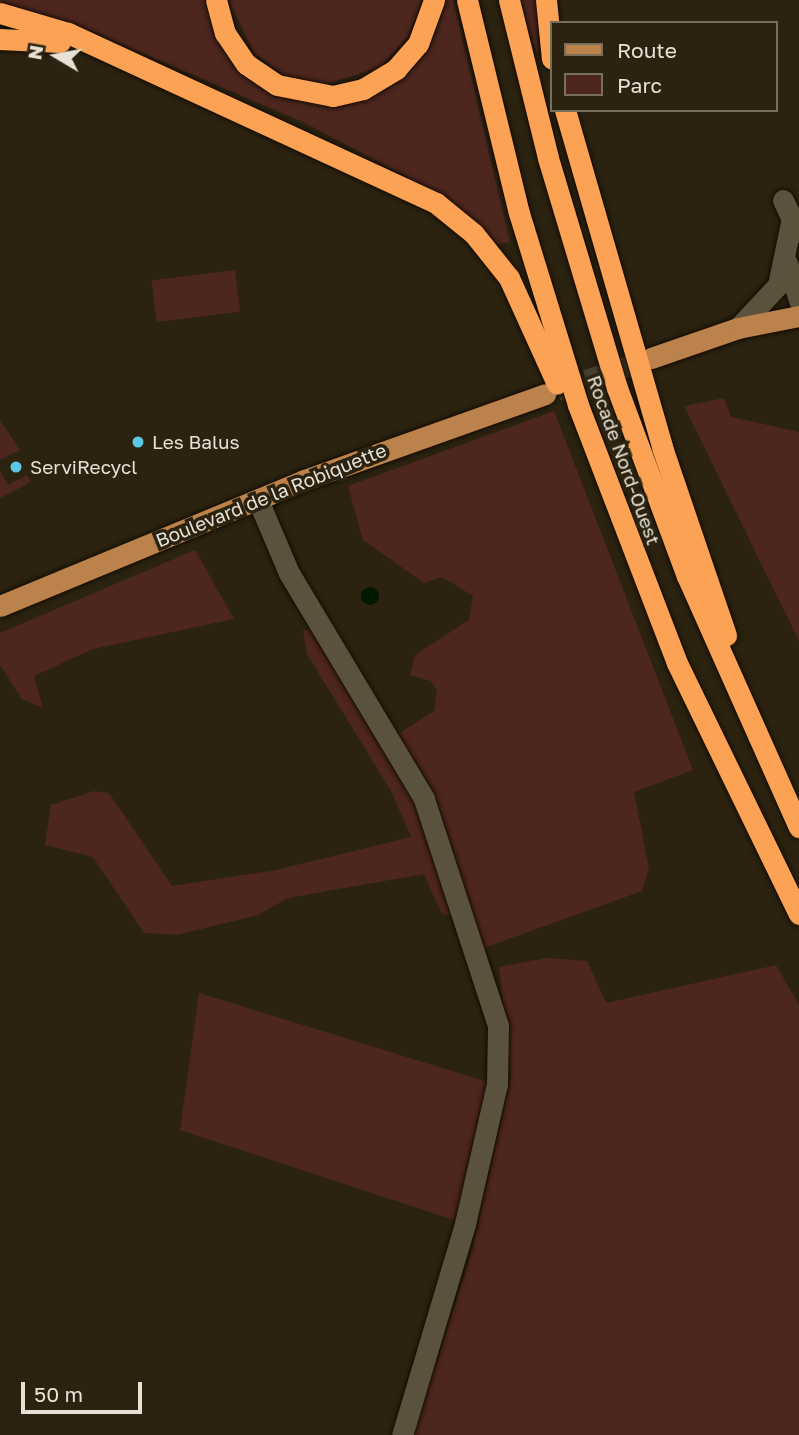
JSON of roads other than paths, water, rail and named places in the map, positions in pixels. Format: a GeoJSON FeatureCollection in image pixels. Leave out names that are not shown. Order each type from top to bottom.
{"type":"FeatureCollection","features":[{"type":"Feature","properties":{"kind":"highway"},"geometry":{"type":"LineString","coordinates":[[216,0],[225,33],[246,64],[296,92],[333,96],[363,89],[396,69],[418,44],[434,0]]}},
{"type":"Feature","properties":{"kind":"highway","name":"Rocade Nord-Ouest"},"geometry":{"type":"LineString","coordinates":[[467,0],[519,213],[600,466],[677,663],[799,914]]}},
{"type":"Feature","properties":{"kind":"highway","name":"Rocade Nord-Ouest"},"geometry":{"type":"LineString","coordinates":[[509,0],[598,332],[663,515],[748,718],[799,827]]}},
{"type":"Feature","properties":{"kind":"highway"},"geometry":{"type":"LineString","coordinates":[[546,0],[550,39]]}},
{"type":"Feature","properties":{"kind":"highway"},"geometry":{"type":"LineString","coordinates":[[0,13],[68,33],[403,184],[456,217],[493,255],[520,296],[566,409],[600,466]]}},
{"type":"Feature","properties":{"kind":"highway"},"geometry":{"type":"LineString","coordinates":[[0,39],[50,39],[119,58]]}},
{"type":"Feature","properties":{"kind":"highway"},"geometry":{"type":"LineString","coordinates":[[566,112],[748,718]]}},
{"type":"Feature","properties":{"kind":"main road"},"geometry":{"type":"LineString","coordinates":[[651,358],[738,328],[799,316]]}},
{"type":"Feature","properties":{"kind":"main road","name":"Boulevard de la Robiquette"},"geometry":{"type":"LineString","coordinates":[[0,606],[258,500],[545,394]]}},
{"type":"Feature","properties":{"kind":"street"},"geometry":{"type":"LineString","coordinates":[[738,328],[768,300],[787,264],[795,228],[783,200]]}},
{"type":"Feature","properties":{"kind":"street"},"geometry":{"type":"LineString","coordinates":[[787,264],[799,301]]}},
{"type":"Feature","properties":{"kind":"street"},"geometry":{"type":"LineString","coordinates":[[258,500],[289,572],[424,799],[498,1026],[497,1084],[468,1212],[402,1435]]}},
{"type":"Feature","properties":{"kind":"tunnel"},"geometry":{"type":"LineString","coordinates":[[557,390],[651,358]]}},
{"type":"Feature","properties":{"kind":"place","name":"Les Balus"},"geometry":{"type":"Point","coordinates":[138,442]}},
{"type":"Feature","properties":{"kind":"place","name":"ServiRecycl"},"geometry":{"type":"Point","coordinates":[16,467]}}]}
